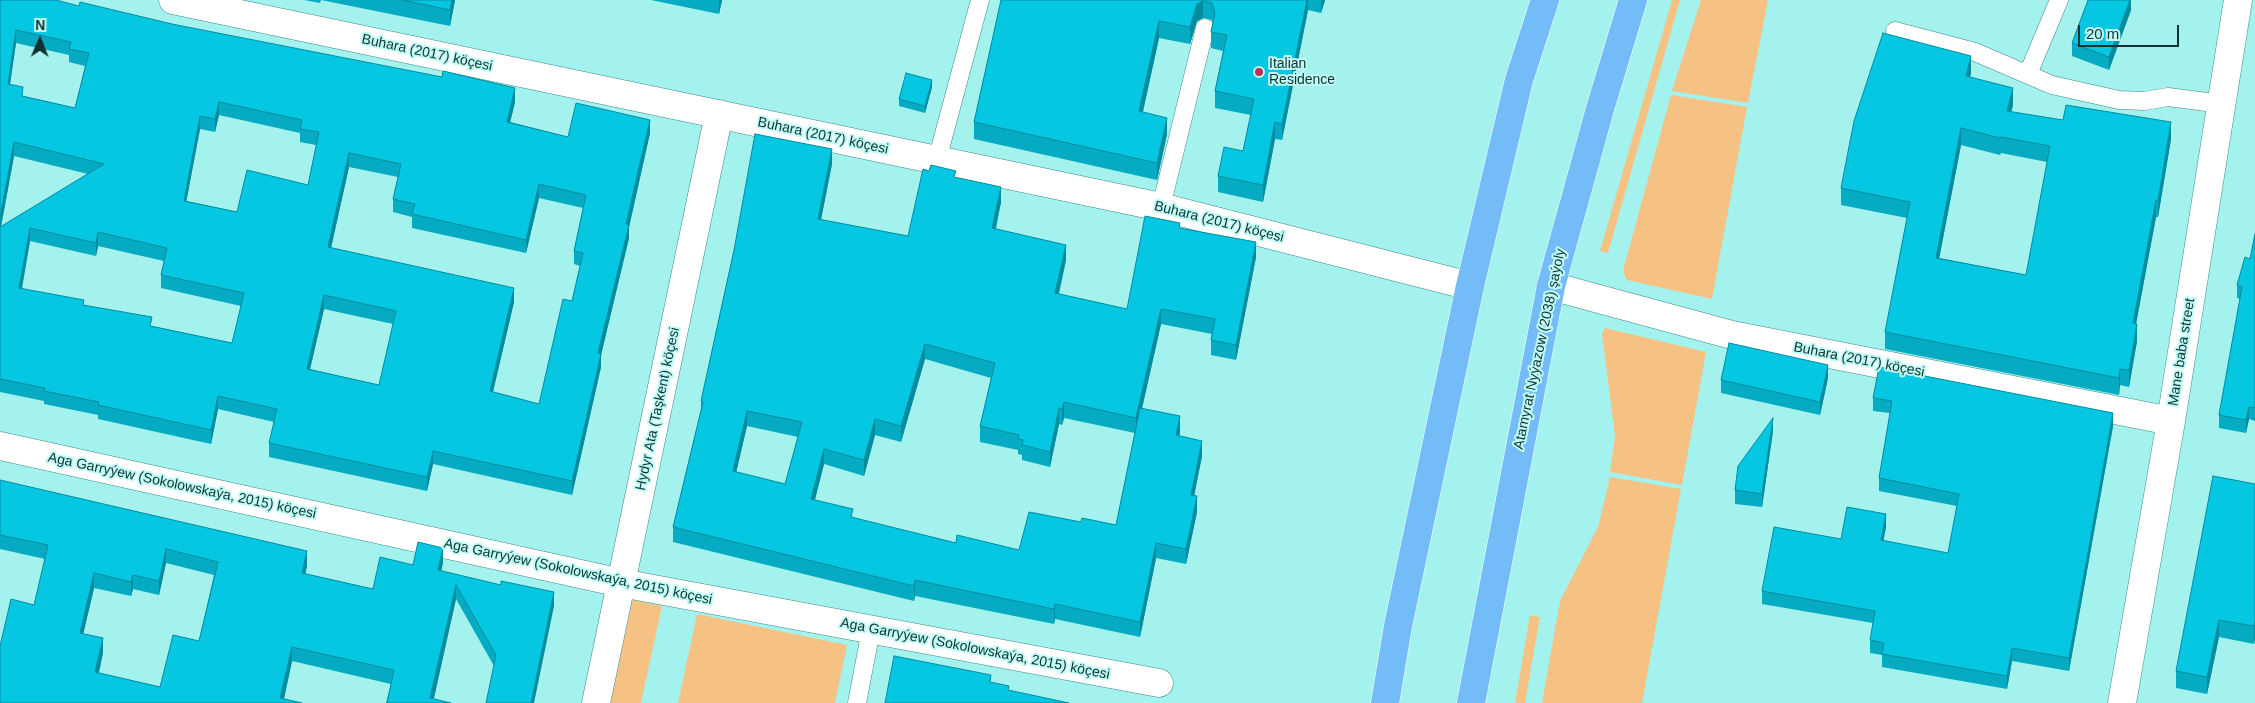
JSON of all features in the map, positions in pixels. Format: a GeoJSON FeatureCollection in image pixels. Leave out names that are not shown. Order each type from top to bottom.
{"type":"FeatureCollection","features":[{"type":"Feature","properties":{"kind":"main road"},"geometry":{"type":"LineString","coordinates":[[1385,703],[1398,626],[1470,286],[1519,80],[1545,0]]}},
{"type":"Feature","properties":{"kind":"main road","name":"Atamyrat Nyýazow (2038) şaýoly"},"geometry":{"type":"LineString","coordinates":[[1471,703],[1551,286],[1600,109],[1633,0]]}},
{"type":"Feature","properties":{"kind":"street","name":"Buhara (2017) köçesi"},"geometry":{"type":"LineString","coordinates":[[173,0],[243,7],[719,114],[1161,207],[1470,286]]}},
{"type":"Feature","properties":{"kind":"street","name":"Mane baba street"},"geometry":{"type":"LineString","coordinates":[[2122,703],[2171,421],[2238,0]]}},
{"type":"Feature","properties":{"kind":"street","name":"Hydyr Ata (Taşkent) köçesi"},"geometry":{"type":"LineString","coordinates":[[596,703],[719,114]]}},
{"type":"Feature","properties":{"kind":"street","name":"Buhara (2017) köçesi"},"geometry":{"type":"LineString","coordinates":[[1551,286],[1732,334],[2171,421]]}},
{"type":"Feature","properties":{"kind":"street","name":"Aga Garryýew (Sokolowskaýa, 2015) köçesi"},"geometry":{"type":"LineString","coordinates":[[0,446],[621,583],[1159,683]]}},
{"type":"Feature","properties":{"kind":"lane"},"geometry":{"type":"LineString","coordinates":[[937,160],[980,0]]}},
{"type":"Feature","properties":{"kind":"lane"},"geometry":{"type":"LineString","coordinates":[[2028,74],[2059,0]]}},
{"type":"Feature","properties":{"kind":"lane"},"geometry":{"type":"LineString","coordinates":[[1161,207],[1205,28]]}},
{"type":"Feature","properties":{"kind":"lane"},"geometry":{"type":"LineString","coordinates":[[1895,31],[1975,52],[2052,85],[2119,100],[2144,101],[2168,97],[2222,104]]}},
{"type":"Feature","properties":{"kind":"lane"},"geometry":{"type":"LineString","coordinates":[[857,703],[871,630]]}},
{"type":"Feature","properties":{"kind":"shaded area"},"geometry":{"type":"Polygon","coordinates":[[[1672,0],[1680,0],[1608,253],[1600,251],[1672,0]]]}},
{"type":"Feature","properties":{"kind":"shaded area"},"geometry":{"type":"Polygon","coordinates":[[[1701,0],[1768,0],[1748,103],[1672,91],[1701,0]]]}},
{"type":"Feature","properties":{"kind":"shaded area"},"geometry":{"type":"Polygon","coordinates":[[[1671,95],[1747,107],[1712,299],[1627,280],[1624,274],[1624,267],[1671,95]]]}},
{"type":"Feature","properties":{"kind":"shaded area"},"geometry":{"type":"Polygon","coordinates":[[[1605,328],[1706,352],[1682,485],[1610,472],[1615,436],[1602,334],[1605,328]]]}},
{"type":"Feature","properties":{"kind":"shaded area"},"geometry":{"type":"Polygon","coordinates":[[[1610,477],[1681,489],[1642,703],[1542,703],[1560,601],[1598,527],[1610,477]]]}},
{"type":"Feature","properties":{"kind":"shaded area"},"geometry":{"type":"Polygon","coordinates":[[[632,600],[662,606],[641,703],[610,703],[632,600]]]}},
{"type":"Feature","properties":{"kind":"shaded area"},"geometry":{"type":"Polygon","coordinates":[[[697,614],[847,645],[835,703],[678,703],[697,614]]]}},
{"type":"Feature","properties":{"kind":"shaded area"},"geometry":{"type":"Polygon","coordinates":[[[1530,615],[1540,617],[1525,703],[1515,703],[1530,615]]]}},
{"type":"Feature","properties":{"kind":"building"},"geometry":{"type":"Polygon","coordinates":[[[0,0],[56,0],[79,6],[80,2],[172,24],[442,77],[443,71],[515,88],[507,122],[568,137],[576,103],[650,120],[626,224],[629,225],[598,353],[601,354],[572,481],[433,451],[427,477],[269,443],[277,409],[218,396],[211,430],[98,405],[99,402],[44,391],[45,388],[0,379],[0,227],[104,164],[14,142],[0,218],[0,0]],[[16,30],[8,84],[23,87],[22,96],[75,108],[89,53],[69,49],[71,42],[16,30]],[[219,102],[215,119],[200,116],[184,201],[237,212],[247,170],[308,185],[319,132],[300,129],[302,120],[219,102]],[[349,153],[328,247],[514,288],[490,391],[539,404],[563,299],[572,301],[583,253],[574,251],[586,195],[539,184],[526,240],[412,214],[415,204],[393,199],[401,164],[349,153]],[[30,228],[19,288],[84,300],[83,305],[152,317],[150,326],[232,343],[244,293],[161,275],[167,248],[98,232],[96,243],[30,228]],[[324,295],[307,369],[379,385],[396,311],[324,295]]]}},
{"type":"Feature","properties":{"kind":"building"},"geometry":{"type":"Polygon","coordinates":[[[403,0],[452,0],[450,10],[403,0]]]}},
{"type":"Feature","properties":{"kind":"building"},"geometry":{"type":"Polygon","coordinates":[[[1001,0],[1307,0],[1282,124],[1275,122],[1263,185],[1218,176],[1224,147],[1243,151],[1254,99],[1215,91],[1227,35],[1211,32],[1215,13],[1212,3],[1203,1],[1197,4],[1190,27],[1159,21],[1139,111],[1167,118],[1157,163],[974,122],[1001,0]]]}},
{"type":"Feature","properties":{"kind":"building"},"geometry":{"type":"Polygon","coordinates":[[[2088,0],[2130,0],[2109,57],[2072,43],[2088,0]]]}},
{"type":"Feature","properties":{"kind":"building"},"geometry":{"type":"Polygon","coordinates":[[[1883,33],[1971,56],[1966,76],[2013,88],[2007,111],[2063,120],[2066,105],[2171,122],[2158,201],[2156,200],[2133,323],[2137,324],[2129,370],[2120,369],[2119,378],[1885,332],[1910,202],[1841,188],[1854,121],[1883,33]],[[1961,128],[1936,258],[2026,275],[2050,146],[2000,138],[1961,128]]]}},
{"type":"Feature","properties":{"kind":"building"},"geometry":{"type":"Polygon","coordinates":[[[906,73],[932,80],[925,106],[899,99],[906,73]]]}},
{"type":"Feature","properties":{"kind":"building"},"geometry":{"type":"Polygon","coordinates":[[[755,134],[832,149],[818,219],[908,236],[923,169],[929,171],[931,165],[956,171],[954,177],[1001,187],[992,228],[1066,245],[1055,293],[1127,309],[1145,216],[1180,223],[1179,228],[1256,242],[1236,345],[1211,340],[1215,319],[1161,309],[1136,418],[1064,402],[1062,409],[1059,408],[1050,452],[1022,445],[1023,440],[1018,439],[1019,435],[980,426],[995,363],[925,344],[901,426],[875,419],[864,460],[824,449],[811,499],[853,509],[851,517],[956,543],[957,535],[1019,550],[1029,512],[1081,522],[1082,518],[1116,525],[1140,408],[1180,416],[1176,435],[1202,441],[1191,495],[1197,496],[1186,549],[1156,543],[1140,622],[1055,604],[1054,609],[915,580],[914,586],[673,527],[703,402],[701,401],[734,250],[755,134]],[[747,411],[733,471],[785,484],[802,422],[747,411]]]}},
{"type":"Feature","properties":{"kind":"building"},"geometry":{"type":"Polygon","coordinates":[[[2255,234],[2255,408],[2249,407],[2246,420],[2219,415],[2242,287],[2237,285],[2245,257],[2250,259],[2255,234]]]}},
{"type":"Feature","properties":{"kind":"building"},"geometry":{"type":"Polygon","coordinates":[[[1729,343],[1828,365],[1820,402],[1721,380],[1729,343]]]}},
{"type":"Feature","properties":{"kind":"building"},"geometry":{"type":"Polygon","coordinates":[[[1879,367],[2113,413],[2069,658],[2012,648],[2007,676],[1882,654],[1884,643],[1870,640],[1875,611],[1762,591],[1774,527],[1841,539],[1847,507],[1886,514],[1881,540],[1948,553],[1959,494],[1879,478],[1892,401],[1873,398],[1879,367]]]}},
{"type":"Feature","properties":{"kind":"building"},"geometry":{"type":"Polygon","coordinates":[[[1773,418],[1762,494],[1735,490],[1738,466],[1773,418]]]}},
{"type":"Feature","properties":{"kind":"building"},"geometry":{"type":"Polygon","coordinates":[[[2213,476],[2255,484],[2255,621],[2254,626],[2219,620],[2207,677],[2176,671],[2213,476]]]}},
{"type":"Feature","properties":{"kind":"building"},"geometry":{"type":"Polygon","coordinates":[[[0,480],[307,551],[302,573],[373,589],[380,557],[413,565],[418,542],[443,548],[438,570],[501,585],[501,581],[554,592],[531,703],[486,703],[496,655],[456,585],[430,698],[451,703],[387,703],[394,670],[292,647],[280,698],[302,703],[0,703],[0,646],[11,599],[34,605],[48,545],[0,535],[0,480]],[[166,549],[159,581],[133,575],[131,582],[94,573],[80,633],[103,638],[95,672],[160,687],[173,635],[199,641],[218,562],[166,549]]]}},
{"type":"Feature","properties":{"kind":"building"},"geometry":{"type":"Polygon","coordinates":[[[894,656],[991,675],[990,682],[1009,686],[1008,690],[1069,703],[885,703],[894,656]]]}},
{"type":"Feature","properties":{"kind":"place","name":"Italian Residence"},"geometry":{"type":"Point","coordinates":[1259,72]}}]}
